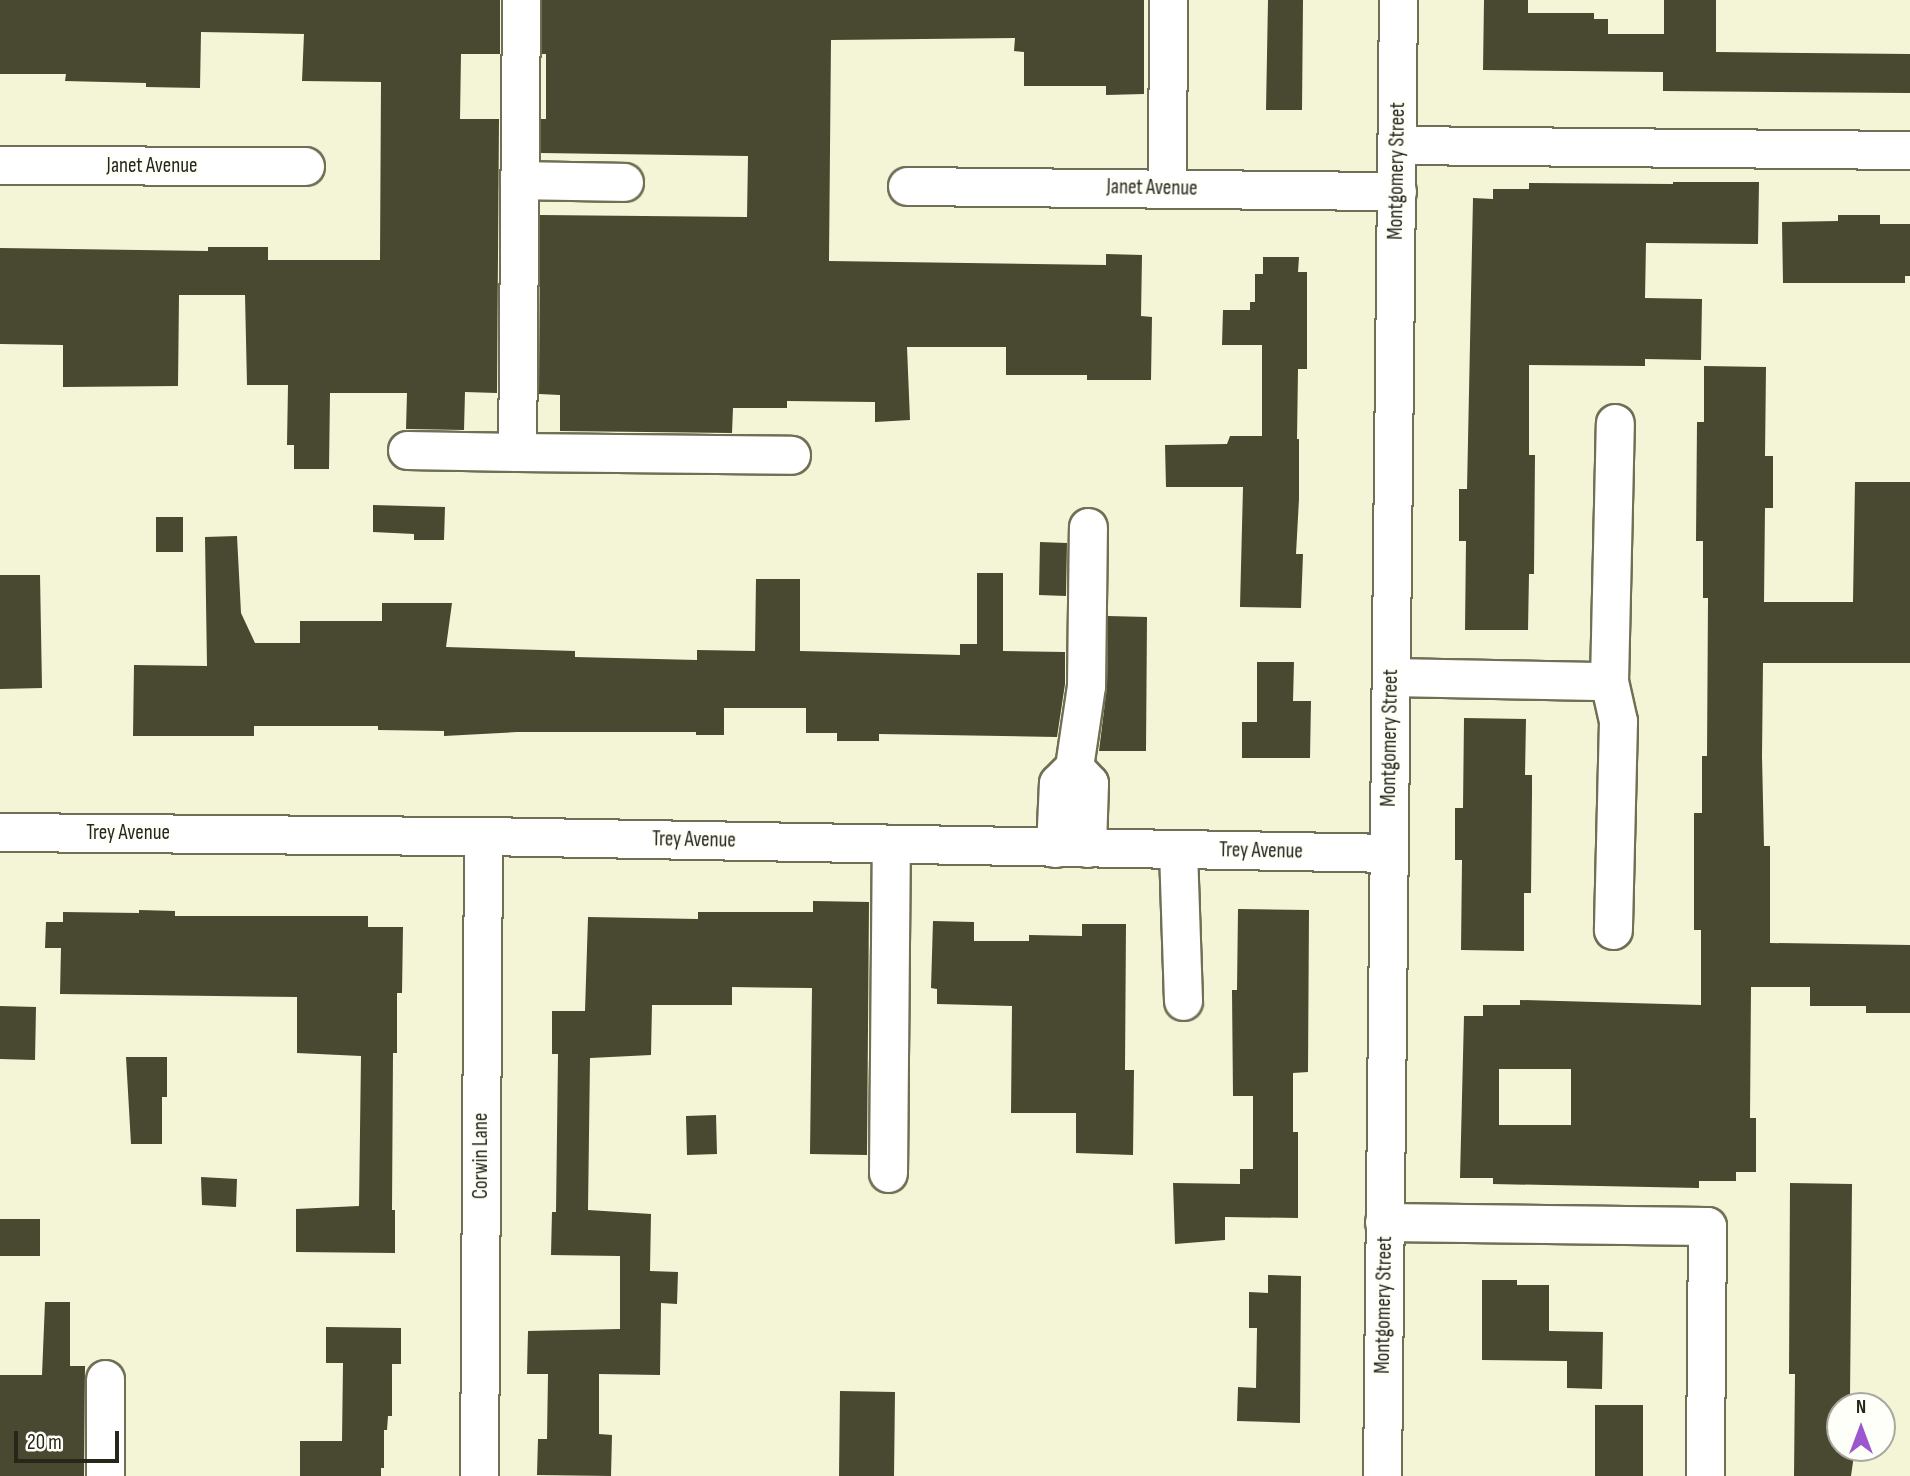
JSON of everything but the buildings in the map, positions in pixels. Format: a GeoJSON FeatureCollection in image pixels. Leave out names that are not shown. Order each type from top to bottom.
{"type":"FeatureCollection","features":[{"type":"Feature","properties":{"kind":"street"},"geometry":{"type":"LineString","coordinates":[[517,452],[521,0]]}},
{"type":"Feature","properties":{"kind":"street"},"geometry":{"type":"LineString","coordinates":[[1167,188],[1168,0]]}},
{"type":"Feature","properties":{"kind":"street","name":"Montgomery Street"},"geometry":{"type":"LineString","coordinates":[[1381,1476],[1398,0]]}},
{"type":"Feature","properties":{"kind":"street"},"geometry":{"type":"LineString","coordinates":[[1397,145],[1910,150]]}},
{"type":"Feature","properties":{"kind":"street","name":"Janet Avenue"},"geometry":{"type":"LineString","coordinates":[[0,165],[305,166]]}},
{"type":"Feature","properties":{"kind":"street"},"geometry":{"type":"LineString","coordinates":[[519,180],[624,181]]}},
{"type":"Feature","properties":{"kind":"street","name":"Janet Avenue"},"geometry":{"type":"LineString","coordinates":[[907,186],[1397,191]]}},
{"type":"Feature","properties":{"kind":"street"},"geometry":{"type":"LineString","coordinates":[[1613,930],[1618,721],[1609,681],[1615,423]]}},
{"type":"Feature","properties":{"kind":"street"},"geometry":{"type":"LineString","coordinates":[[407,450],[790,455]]}},
{"type":"Feature","properties":{"kind":"street"},"geometry":{"type":"LineString","coordinates":[[1071,848],[1089,783],[1074,766],[1086,686],[1088,527]]}},
{"type":"Feature","properties":{"kind":"street"},"geometry":{"type":"LineString","coordinates":[[1391,677],[1609,681]]}},
{"type":"Feature","properties":{"kind":"street","name":"Trey Avenue"},"geometry":{"type":"LineString","coordinates":[[0,832],[483,836],[1389,853]]}},
{"type":"Feature","properties":{"kind":"street","name":"Corwin Lane"},"geometry":{"type":"LineString","coordinates":[[479,1476],[483,836]]}},
{"type":"Feature","properties":{"kind":"street"},"geometry":{"type":"LineString","coordinates":[[888,1173],[891,844]]}},
{"type":"Feature","properties":{"kind":"street"},"geometry":{"type":"LineString","coordinates":[[1178,850],[1183,1001]]}},
{"type":"Feature","properties":{"kind":"street"},"geometry":{"type":"LineString","coordinates":[[1384,1222],[1707,1226],[1705,1476]]}},
{"type":"Feature","properties":{"kind":"street"},"geometry":{"type":"LineString","coordinates":[[105,1379],[105,1476]]}}]}
